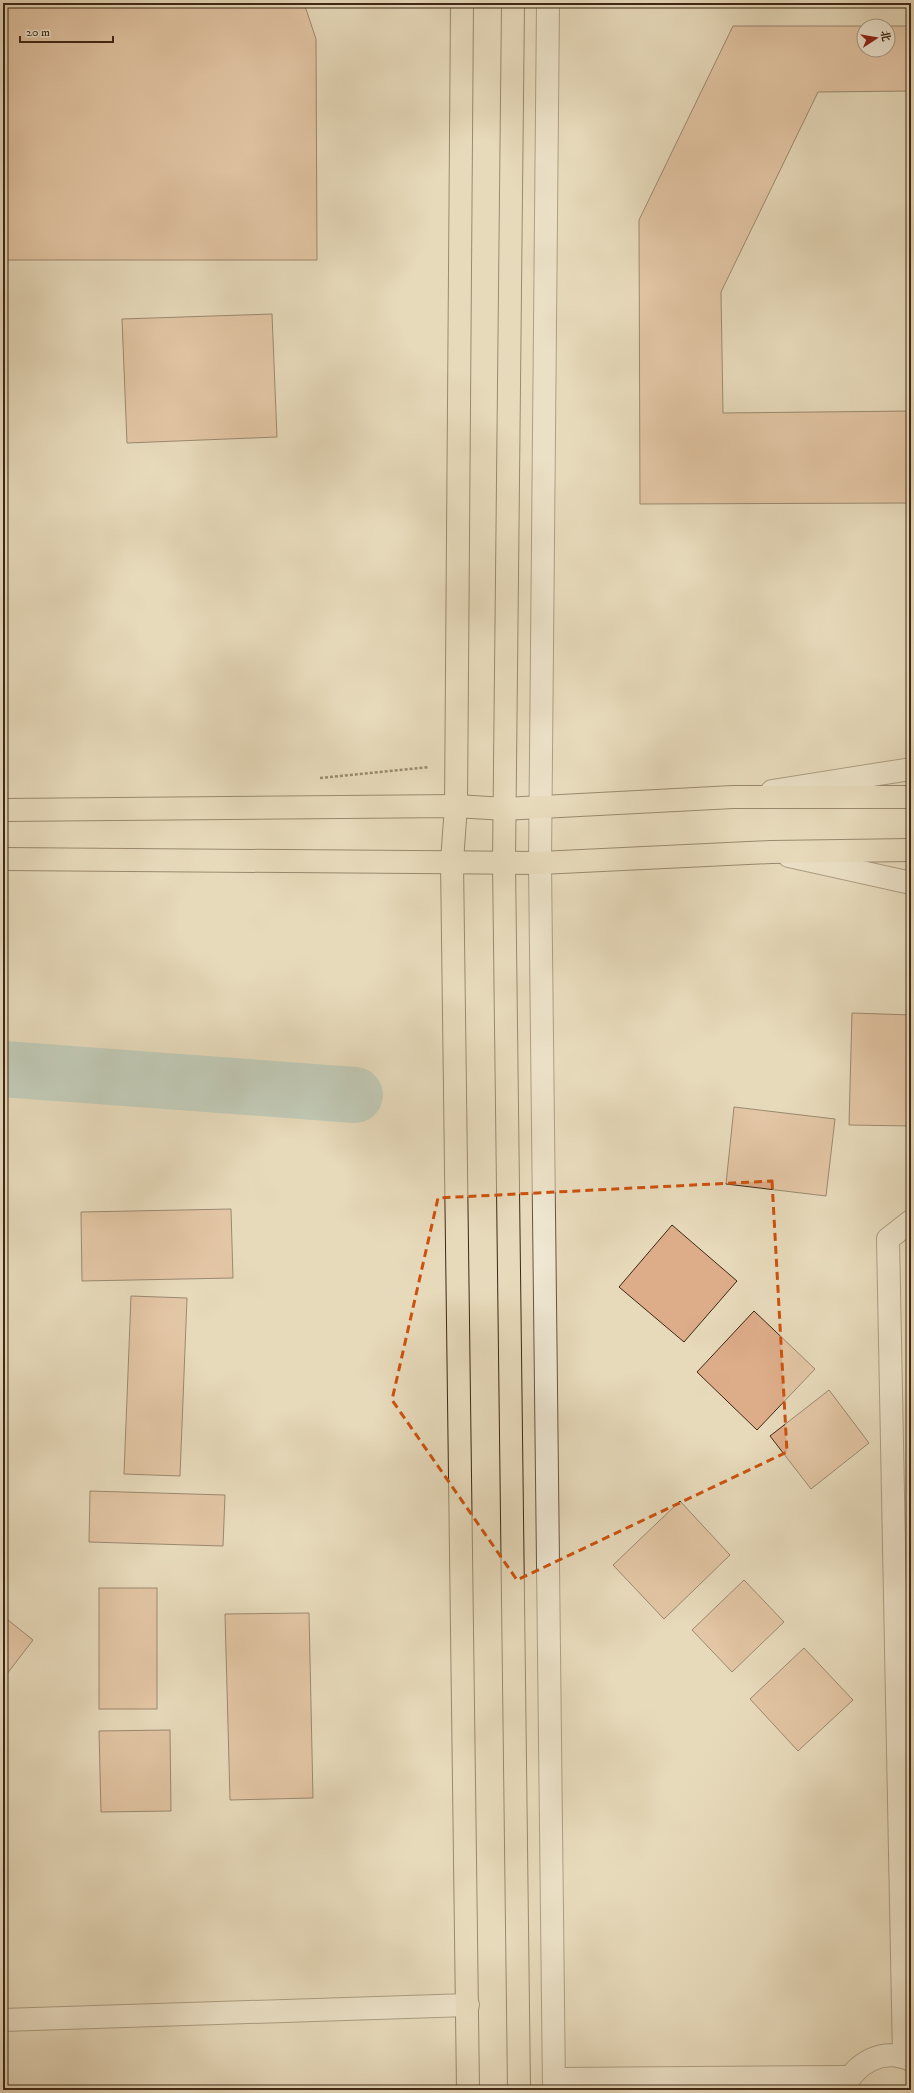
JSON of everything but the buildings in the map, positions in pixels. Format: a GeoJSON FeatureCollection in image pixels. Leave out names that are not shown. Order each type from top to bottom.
{"type":"FeatureCollection","features":[{"type":"Feature","properties":{"kind":"main road"},"geometry":{"type":"LineString","coordinates":[[462,3],[456,806],[452,861],[468,2090]]}},
{"type":"Feature","properties":{"kind":"main road"},"geometry":{"type":"LineString","coordinates":[[513,3],[504,862],[519,2090]]}},
{"type":"Feature","properties":{"kind":"main road"},"geometry":{"type":"LineString","coordinates":[[3,810],[456,806],[505,809],[733,796],[911,797]]}},
{"type":"Feature","properties":{"kind":"main road"},"geometry":{"type":"LineString","coordinates":[[3,859],[540,862],[771,852],[911,850]]}},
{"type":"Feature","properties":{"kind":"street"},"geometry":{"type":"LineString","coordinates":[[548,3],[542,808],[540,862],[554,2084],[846,2084],[860,2066],[873,2058],[888,2055],[908,2059],[888,1239],[911,1221]]}},
{"type":"Feature","properties":{"kind":"street"},"geometry":{"type":"LineString","coordinates":[[733,796],[911,769]]}},
{"type":"Feature","properties":{"kind":"street"},"geometry":{"type":"LineString","coordinates":[[771,852],[911,883]]}},
{"type":"Feature","properties":{"kind":"street"},"geometry":{"type":"LineString","coordinates":[[3,2020],[468,2005]]}},
{"type":"Feature","properties":{"kind":"highlighted area"},"geometry":{"type":"Polygon","coordinates":[[[772,1181],[787,1452],[517,1580],[392,1400],[438,1198],[772,1181]]]}},
{"type":"Feature","properties":{"kind":"waterway"},"geometry":{"type":"LineString","coordinates":[[3,1069],[355,1095]]}}]}
